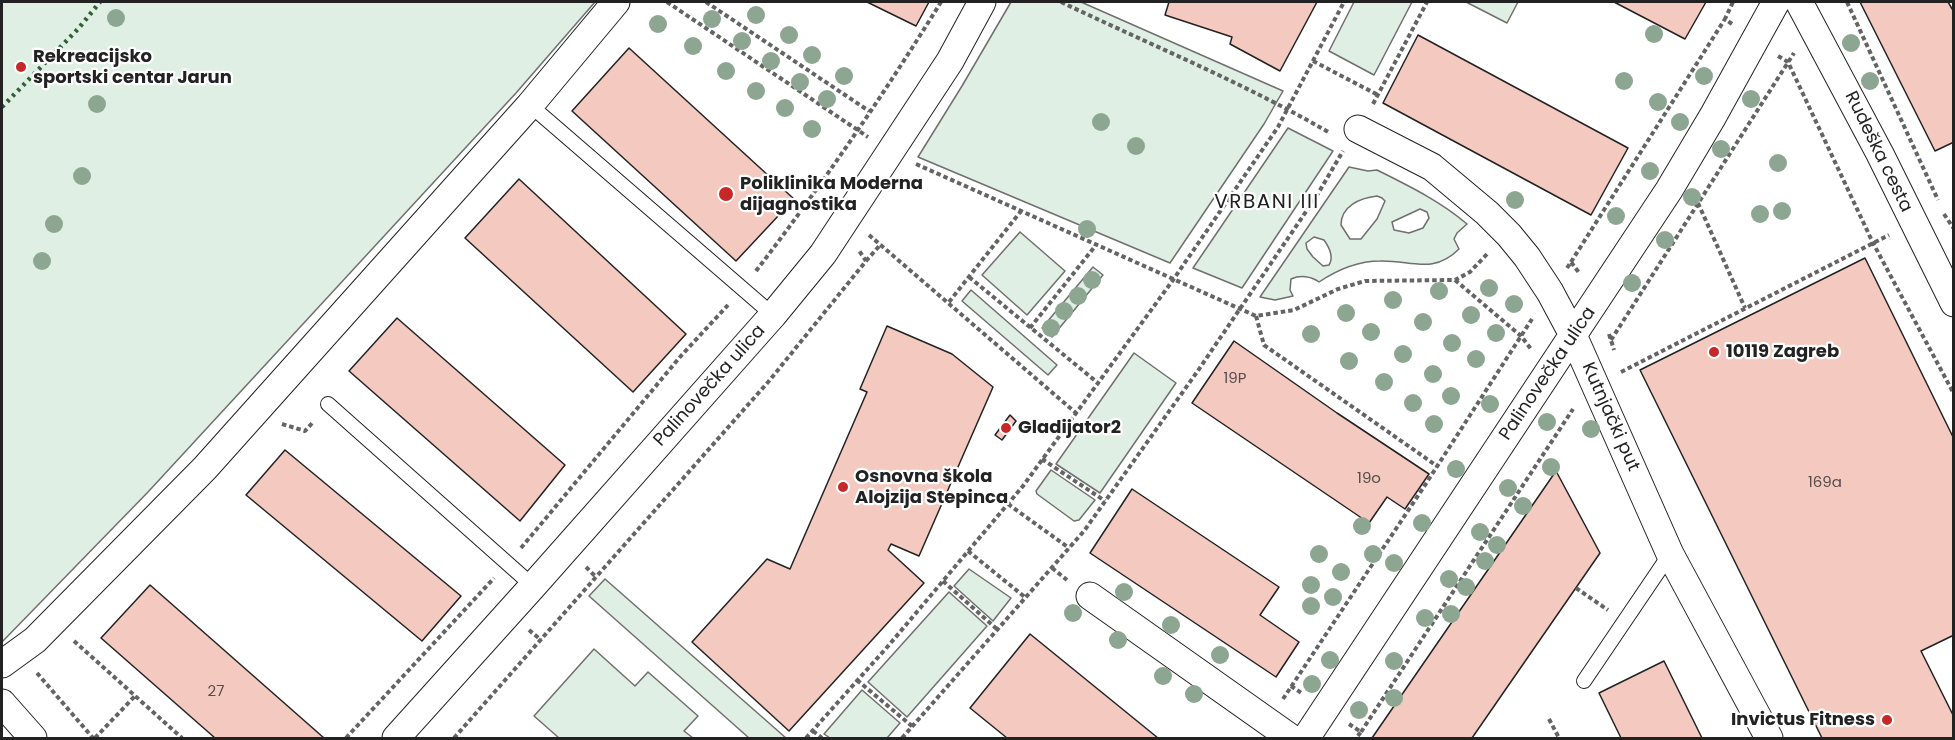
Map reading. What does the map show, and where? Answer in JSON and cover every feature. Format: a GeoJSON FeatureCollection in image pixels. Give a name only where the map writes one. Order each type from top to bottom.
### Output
{"type":"FeatureCollection","features":[{"type":"Feature","properties":{"kind":"street"},"geometry":{"type":"LineString","coordinates":[[2,664],[35,640],[205,468],[530,105],[616,2]]}},
{"type":"Feature","properties":{"kind":"street","name":"Palinovečka ulica"},"geometry":{"type":"LineString","coordinates":[[396,738],[773,315],[824,254],[950,61],[982,2]]}},
{"type":"Feature","properties":{"kind":"street","name":"Palinovečka ulica"},"geometry":{"type":"LineString","coordinates":[[1306,738],[1669,190],[1776,2]]}},
{"type":"Feature","properties":{"kind":"street","name":"Rudeška cesta"},"geometry":{"type":"LineString","coordinates":[[1799,2],[1869,133],[1953,303]]}},
{"type":"Feature","properties":{"kind":"street","name":"Kutnjački put"},"geometry":{"type":"LineString","coordinates":[[1353,136],[1432,167],[1487,213],[1527,257],[1550,292],[1573,335],[1670,554],[1769,738]]}},
{"type":"Feature","properties":{"kind":"street"},"geometry":{"type":"LineString","coordinates":[[1090,596],[1291,738]]}},
{"type":"Feature","properties":{"kind":"street"},"geometry":{"type":"LineString","coordinates":[[2,702],[33,738]]}},
{"type":"Feature","properties":{"kind":"lane"},"geometry":{"type":"LineString","coordinates":[[530,105],[773,315]]}},
{"type":"Feature","properties":{"kind":"lane"},"geometry":{"type":"LineString","coordinates":[[328,404],[533,586]]}},
{"type":"Feature","properties":{"kind":"lane"},"geometry":{"type":"LineString","coordinates":[[1584,681],[1670,554]]}},
{"type":"Feature","properties":{"kind":"path"},"geometry":{"type":"LineString","coordinates":[[667,2],[891,152],[1256,316],[1294,310],[1338,289],[1365,281],[1455,280],[1470,272],[1491,250]]}},
{"type":"Feature","properties":{"kind":"path"},"geometry":{"type":"LineString","coordinates":[[706,2],[869,111]]}},
{"type":"Feature","properties":{"kind":"path"},"geometry":{"type":"LineString","coordinates":[[346,738],[508,563],[680,357],[742,288],[792,224],[941,2]]}},
{"type":"Feature","properties":{"kind":"path"},"geometry":{"type":"LineString","coordinates":[[1061,2],[1353,136]]}},
{"type":"Feature","properties":{"kind":"path"},"geometry":{"type":"LineString","coordinates":[[806,738],[1008,504],[1098,383],[1173,280],[1278,127],[1344,2]]}},
{"type":"Feature","properties":{"kind":"path"},"geometry":{"type":"LineString","coordinates":[[902,738],[1084,531],[1197,372],[1316,196],[1378,95],[1427,2]]}},
{"type":"Feature","properties":{"kind":"path"},"geometry":{"type":"LineString","coordinates":[[1571,262],[1725,18]]}},
{"type":"Feature","properties":{"kind":"path"},"geometry":{"type":"LineString","coordinates":[[1313,61],[1378,95]]}},
{"type":"Feature","properties":{"kind":"path"},"geometry":{"type":"LineString","coordinates":[[1611,341],[1788,62],[1874,243],[1953,394]]}},
{"type":"Feature","properties":{"kind":"path"},"geometry":{"type":"LineString","coordinates":[[1698,203],[1745,308]]}},
{"type":"Feature","properties":{"kind":"path"},"geometry":{"type":"LineString","coordinates":[[1942,210],[1953,229]]}},
{"type":"Feature","properties":{"kind":"path"},"geometry":{"type":"LineString","coordinates":[[949,302],[1021,211]]}},
{"type":"Feature","properties":{"kind":"path"},"geometry":{"type":"LineString","coordinates":[[861,229],[1076,413]]}},
{"type":"Feature","properties":{"kind":"path"},"geometry":{"type":"LineString","coordinates":[[1620,373],[1874,243]]}},
{"type":"Feature","properties":{"kind":"path"},"geometry":{"type":"LineString","coordinates":[[866,261],[881,244]]}},
{"type":"Feature","properties":{"kind":"path"},"geometry":{"type":"LineString","coordinates":[[1030,328],[1096,245]]}},
{"type":"Feature","properties":{"kind":"path"},"geometry":{"type":"LineString","coordinates":[[969,277],[1098,383]]}},
{"type":"Feature","properties":{"kind":"path"},"geometry":{"type":"LineString","coordinates":[[1267,722],[1521,336],[1455,280]]}},
{"type":"Feature","properties":{"kind":"path"},"geometry":{"type":"LineString","coordinates":[[1256,316],[1264,345],[1437,466]]}},
{"type":"Feature","properties":{"kind":"path"},"geometry":{"type":"LineString","coordinates":[[1361,732],[1573,409]]}},
{"type":"Feature","properties":{"kind":"path"},"geometry":{"type":"LineString","coordinates":[[1042,459],[1105,501]]}},
{"type":"Feature","properties":{"kind":"path"},"geometry":{"type":"LineString","coordinates":[[1008,504],[1069,548]]}},
{"type":"Feature","properties":{"kind":"path"},"geometry":{"type":"LineString","coordinates":[[968,551],[1026,597]]}},
{"type":"Feature","properties":{"kind":"path"},"geometry":{"type":"LineString","coordinates":[[943,581],[998,630]]}},
{"type":"Feature","properties":{"kind":"path"},"geometry":{"type":"LineString","coordinates":[[1576,588],[1624,621]]}},
{"type":"Feature","properties":{"kind":"path"},"geometry":{"type":"LineString","coordinates":[[70,638],[182,738]]}},
{"type":"Feature","properties":{"kind":"path"},"geometry":{"type":"LineString","coordinates":[[858,680],[913,727]]}},
{"type":"Feature","properties":{"kind":"path"},"geometry":{"type":"LineString","coordinates":[[95,738],[135,696]]}},
{"type":"Feature","properties":{"kind":"path"},"geometry":{"type":"LineString","coordinates":[[1549,719],[1559,738]]}},
{"type":"Feature","properties":{"kind":"path"},"geometry":{"type":"LineString","coordinates":[[813,731],[822,738]]}},
{"type":"Feature","properties":{"kind":"green space"},"geometry":{"type":"Polygon","coordinates":[[[2,2],[595,2],[516,93],[148,492],[2,642],[2,2]]]}},
{"type":"Feature","properties":{"kind":"green space"},"geometry":{"type":"Polygon","coordinates":[[[1011,2],[1081,2],[1283,91],[1264,124],[1170,263],[918,157],[1011,2]]]}},
{"type":"Feature","properties":{"kind":"green space"},"geometry":{"type":"Polygon","coordinates":[[[1354,2],[1412,2],[1374,75],[1329,51],[1354,2]]]}},
{"type":"Feature","properties":{"kind":"green space"},"geometry":{"type":"Polygon","coordinates":[[[1466,2],[1518,2],[1507,23],[1466,2]]]}},
{"type":"Feature","properties":{"kind":"green space"},"geometry":{"type":"Polygon","coordinates":[[[1288,128],[1333,151],[1242,288],[1193,268],[1288,128]]]}},
{"type":"Feature","properties":{"kind":"green space"},"geometry":{"type":"Polygon","coordinates":[[[1349,167],[1368,171],[1377,170],[1435,201],[1467,224],[1454,239],[1459,249],[1440,262],[1421,264],[1380,261],[1356,264],[1319,282],[1305,277],[1291,279],[1290,290],[1293,296],[1275,300],[1260,297],[1349,167]],[[1377,196],[1358,201],[1344,213],[1341,225],[1350,239],[1361,239],[1377,219],[1385,201],[1377,196]],[[1420,209],[1392,222],[1394,230],[1409,233],[1423,228],[1429,218],[1427,212],[1420,209]],[[1314,237],[1306,243],[1313,257],[1323,266],[1329,265],[1331,255],[1324,240],[1314,237]]]}},
{"type":"Feature","properties":{"kind":"green space"},"geometry":{"type":"Polygon","coordinates":[[[1020,232],[1065,271],[1027,315],[982,275],[1020,232]]]}},
{"type":"Feature","properties":{"kind":"green space"},"geometry":{"type":"Polygon","coordinates":[[[1093,267],[1103,275],[1052,337],[1042,328],[1093,267]]]}},
{"type":"Feature","properties":{"kind":"green space"},"geometry":{"type":"Polygon","coordinates":[[[971,290],[1057,365],[1048,375],[962,301],[971,290]]]}},
{"type":"Feature","properties":{"kind":"green space"},"geometry":{"type":"Polygon","coordinates":[[[1134,353],[1176,383],[1100,493],[1056,464],[1134,353]]]}},
{"type":"Feature","properties":{"kind":"green space"},"geometry":{"type":"Polygon","coordinates":[[[1051,470],[1095,500],[1079,520],[1074,521],[1037,494],[1036,491],[1051,470]]]}},
{"type":"Feature","properties":{"kind":"green space"},"geometry":{"type":"Polygon","coordinates":[[[969,569],[1011,598],[993,621],[954,586],[969,569]]]}},
{"type":"Feature","properties":{"kind":"green space"},"geometry":{"type":"Polygon","coordinates":[[[605,579],[786,738],[749,738],[589,596],[605,579]]]}},
{"type":"Feature","properties":{"kind":"green space"},"geometry":{"type":"Polygon","coordinates":[[[949,592],[987,626],[907,717],[868,682],[949,592]]]}},
{"type":"Feature","properties":{"kind":"green space"},"geometry":{"type":"Polygon","coordinates":[[[594,649],[635,686],[648,672],[698,716],[684,731],[693,738],[559,738],[534,716],[594,649]]]}},
{"type":"Feature","properties":{"kind":"green space"},"geometry":{"type":"Polygon","coordinates":[[[862,690],[900,723],[887,738],[830,738],[824,734],[862,690]]]}},
{"type":"Feature","properties":{"kind":"building"},"geometry":{"type":"Polygon","coordinates":[[[867,2],[929,2],[916,26],[867,2]]]}},
{"type":"Feature","properties":{"kind":"building"},"geometry":{"type":"Polygon","coordinates":[[[1169,2],[1317,2],[1280,71],[1230,44],[1232,37],[1165,15],[1169,2]]]}},
{"type":"Feature","properties":{"kind":"building"},"geometry":{"type":"Polygon","coordinates":[[[1614,2],[1706,2],[1685,39],[1614,2]]]}},
{"type":"Feature","properties":{"kind":"building"},"geometry":{"type":"Polygon","coordinates":[[[1860,2],[1948,2],[1954,12],[1954,142],[1935,151],[1860,2]]]}},
{"type":"Feature","properties":{"kind":"building"},"geometry":{"type":"Polygon","coordinates":[[[1418,35],[1628,148],[1591,215],[1383,103],[1418,35]]]}},
{"type":"Feature","properties":{"kind":"building"},"geometry":{"type":"Polygon","coordinates":[[[629,48],[794,199],[736,261],[572,111],[629,48]]]}},
{"type":"Feature","properties":{"kind":"building"},"geometry":{"type":"Polygon","coordinates":[[[519,179],[686,334],[633,392],[465,238],[519,179]]]}},
{"type":"Feature","properties":{"kind":"building"},"geometry":{"type":"Polygon","coordinates":[[[1865,258],[1954,439],[1954,635],[1921,651],[1954,717],[1954,738],[1822,738],[1640,370],[1865,258]]]}},
{"type":"Feature","properties":{"kind":"building"},"geometry":{"type":"Polygon","coordinates":[[[397,318],[565,465],[520,521],[349,371],[397,318]]]}},
{"type":"Feature","properties":{"kind":"building"},"geometry":{"type":"Polygon","coordinates":[[[887,326],[952,354],[993,387],[919,556],[891,544],[888,550],[924,583],[789,731],[692,642],[767,559],[790,569],[867,392],[860,389],[887,326]]]}},
{"type":"Feature","properties":{"kind":"building"},"geometry":{"type":"Polygon","coordinates":[[[1234,341],[1429,474],[1405,509],[1387,497],[1369,523],[1192,403],[1234,341]]]}},
{"type":"Feature","properties":{"kind":"building","name":"Gladijator2"},"geometry":{"type":"Polygon","coordinates":[[[1010,415],[1016,421],[1002,440],[995,435],[1010,415]]]}},
{"type":"Feature","properties":{"kind":"building"},"geometry":{"type":"Polygon","coordinates":[[[285,450],[461,596],[422,641],[246,495],[285,450]]]}},
{"type":"Feature","properties":{"kind":"building"},"geometry":{"type":"Polygon","coordinates":[[[1556,471],[1600,553],[1472,738],[1372,738],[1556,471]]]}},
{"type":"Feature","properties":{"kind":"building"},"geometry":{"type":"Polygon","coordinates":[[[1132,489],[1279,587],[1260,615],[1299,642],[1276,677],[1090,553],[1132,489]]]}},
{"type":"Feature","properties":{"kind":"building"},"geometry":{"type":"Polygon","coordinates":[[[150,585],[324,738],[215,738],[101,638],[150,585]]]}},
{"type":"Feature","properties":{"kind":"building"},"geometry":{"type":"Polygon","coordinates":[[[1030,634],[1158,738],[1007,738],[970,708],[1030,634]]]}},
{"type":"Feature","properties":{"kind":"building"},"geometry":{"type":"Polygon","coordinates":[[[1664,661],[1702,738],[1621,738],[1599,693],[1664,661]]]}},
{"type":"Feature","properties":{"kind":"hedge"},"geometry":{"type":"LineString","coordinates":[[2,107],[78,29],[100,2]]}},
{"type":"Feature","properties":{"kind":"place","name":"Rekreacijsko sportski centar Jarun"},"geometry":{"type":"Point","coordinates":[21,67]}},
{"type":"Feature","properties":{"kind":"place","name":"Poliklinika Moderna dijagnostika"},"geometry":{"type":"Point","coordinates":[726,194]}},
{"type":"Feature","properties":{"kind":"place","name":"10119 Zagreb"},"geometry":{"type":"Point","coordinates":[1714,352]}},
{"type":"Feature","properties":{"kind":"place","name":"Gladijator2"},"geometry":{"type":"Point","coordinates":[1006,428]}},
{"type":"Feature","properties":{"kind":"place","name":"Osnovna škola Alojzija Stepinca"},"geometry":{"type":"Point","coordinates":[843,487]}},
{"type":"Feature","properties":{"kind":"place","name":"Invictus Fitness"},"geometry":{"type":"Point","coordinates":[1887,720]}},
{"type":"Feature","properties":{"kind":"district","name":"VRBANI III"},"geometry":{"type":"Point","coordinates":[1267,203]}}]}
